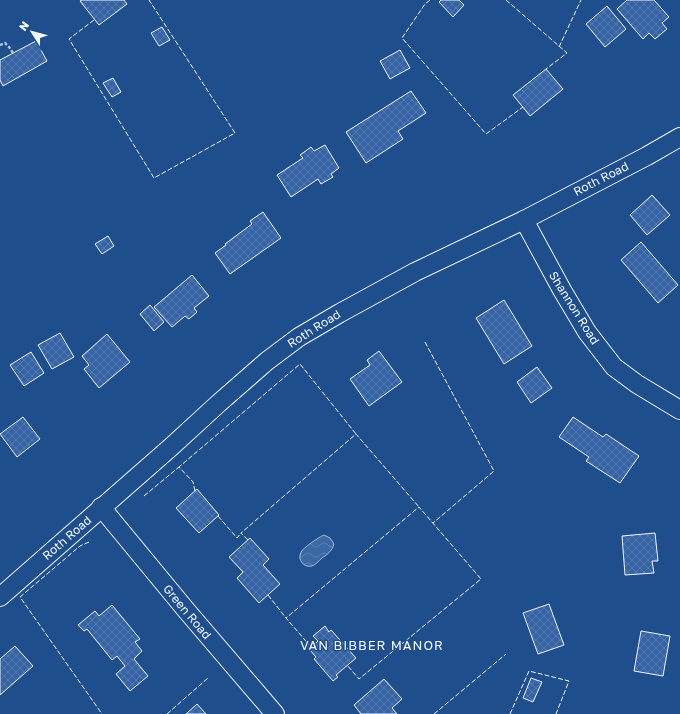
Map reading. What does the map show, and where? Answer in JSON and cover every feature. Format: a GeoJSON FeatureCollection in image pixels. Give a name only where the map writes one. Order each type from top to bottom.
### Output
{"type":"FeatureCollection","features":[{"type":"Feature","properties":{"kind":"street","name":"Roth Road"},"geometry":{"type":"LineString","coordinates":[[0,597],[255,372],[300,337],[340,313],[416,272],[524,220],[647,156],[680,137]]}},
{"type":"Feature","properties":{"kind":"street","name":"Shannon Road"},"geometry":{"type":"LineString","coordinates":[[524,220],[583,326],[614,366],[637,384],[680,410]]}},
{"type":"Feature","properties":{"kind":"street","name":"Green Road"},"geometry":{"type":"LineString","coordinates":[[101,508],[275,714]]}},
{"type":"Feature","properties":{"kind":"path"},"geometry":{"type":"LineString","coordinates":[[0,45],[5,42],[13,53]]}},
{"type":"Feature","properties":{"kind":"water"},"geometry":{"type":"Polygon","coordinates":[[[324,535],[330,538],[334,544],[331,550],[317,563],[309,566],[304,565],[300,558],[301,552],[311,543],[324,535]]]}},
{"type":"Feature","properties":{"kind":"building"},"geometry":{"type":"Polygon","coordinates":[[[124,0],[127,4],[99,25],[80,1],[124,0]]]}},
{"type":"Feature","properties":{"kind":"building"},"geometry":{"type":"Polygon","coordinates":[[[441,0],[459,0],[464,5],[453,17],[439,2],[441,0]]]}},
{"type":"Feature","properties":{"kind":"building"},"geometry":{"type":"Polygon","coordinates":[[[627,0],[654,0],[669,17],[662,23],[667,29],[655,39],[649,33],[643,39],[617,9],[627,0]]]}},
{"type":"Feature","properties":{"kind":"building"},"geometry":{"type":"Polygon","coordinates":[[[607,6],[626,29],[605,47],[586,24],[607,6]]]}},
{"type":"Feature","properties":{"kind":"building"},"geometry":{"type":"Polygon","coordinates":[[[162,27],[170,40],[159,46],[151,33],[162,27]]]}},
{"type":"Feature","properties":{"kind":"building"},"geometry":{"type":"Polygon","coordinates":[[[36,41],[47,61],[3,86],[0,80],[0,60],[36,41]]]}},
{"type":"Feature","properties":{"kind":"building"},"geometry":{"type":"Polygon","coordinates":[[[400,50],[410,68],[390,79],[380,61],[400,50]]]}},
{"type":"Feature","properties":{"kind":"building"},"geometry":{"type":"Polygon","coordinates":[[[546,69],[563,89],[530,116],[513,95],[546,69]]]}},
{"type":"Feature","properties":{"kind":"building"},"geometry":{"type":"Polygon","coordinates":[[[113,78],[121,92],[112,97],[103,83],[113,78]]]}},
{"type":"Feature","properties":{"kind":"building"},"geometry":{"type":"Polygon","coordinates":[[[411,91],[426,113],[398,131],[403,139],[366,163],[346,132],[411,91]]]}},
{"type":"Feature","properties":{"kind":"building"},"geometry":{"type":"Polygon","coordinates":[[[325,145],[339,168],[331,174],[333,177],[321,184],[318,179],[291,197],[277,175],[303,158],[300,155],[311,147],[314,151],[325,145]]]}},
{"type":"Feature","properties":{"kind":"building"},"geometry":{"type":"Polygon","coordinates":[[[652,195],[670,215],[647,235],[630,215],[652,195]]]}},
{"type":"Feature","properties":{"kind":"building"},"geometry":{"type":"Polygon","coordinates":[[[263,212],[281,238],[230,274],[215,253],[252,224],[250,221],[263,212]]]}},
{"type":"Feature","properties":{"kind":"building"},"geometry":{"type":"Polygon","coordinates":[[[108,236],[114,246],[102,254],[95,244],[108,236]]]}},
{"type":"Feature","properties":{"kind":"building"},"geometry":{"type":"Polygon","coordinates":[[[641,242],[678,285],[658,303],[621,260],[641,242]]]}},
{"type":"Feature","properties":{"kind":"building"},"geometry":{"type":"Polygon","coordinates":[[[192,275],[209,296],[194,308],[197,312],[189,319],[185,316],[172,327],[154,307],[192,275]]]}},
{"type":"Feature","properties":{"kind":"building"},"geometry":{"type":"Polygon","coordinates":[[[504,300],[532,346],[504,364],[476,318],[504,300]]]}},
{"type":"Feature","properties":{"kind":"building"},"geometry":{"type":"Polygon","coordinates":[[[150,305],[164,322],[154,331],[140,314],[150,305]]]}},
{"type":"Feature","properties":{"kind":"building"},"geometry":{"type":"Polygon","coordinates":[[[60,333],[74,357],[52,369],[38,345],[60,333]]]}},
{"type":"Feature","properties":{"kind":"building"},"geometry":{"type":"Polygon","coordinates":[[[107,334],[130,362],[99,388],[84,369],[89,365],[82,356],[107,334]]]}},
{"type":"Feature","properties":{"kind":"building"},"geometry":{"type":"Polygon","coordinates":[[[379,351],[402,382],[369,406],[350,379],[370,365],[367,360],[379,351]]]}},
{"type":"Feature","properties":{"kind":"building"},"geometry":{"type":"Polygon","coordinates":[[[31,352],[44,373],[24,386],[10,365],[31,352]]]}},
{"type":"Feature","properties":{"kind":"building"},"geometry":{"type":"Polygon","coordinates":[[[537,367],[552,388],[531,403],[517,382],[537,367]]]}},
{"type":"Feature","properties":{"kind":"building"},"geometry":{"type":"Polygon","coordinates":[[[23,417],[40,439],[17,457],[0,434],[23,417]]]}},
{"type":"Feature","properties":{"kind":"building"},"geometry":{"type":"Polygon","coordinates":[[[573,417],[603,437],[606,434],[639,456],[620,483],[586,461],[589,457],[559,437],[573,417]]]}},
{"type":"Feature","properties":{"kind":"building"},"geometry":{"type":"Polygon","coordinates":[[[197,489],[219,515],[199,533],[176,508],[197,489]]]}},
{"type":"Feature","properties":{"kind":"building"},"geometry":{"type":"Polygon","coordinates":[[[655,533],[658,561],[652,561],[654,573],[625,575],[622,536],[655,533]]]}},
{"type":"Feature","properties":{"kind":"building"},"geometry":{"type":"Polygon","coordinates":[[[250,538],[269,559],[263,565],[280,584],[259,603],[237,578],[243,572],[229,557],[250,538]]]}},
{"type":"Feature","properties":{"kind":"building"},"geometry":{"type":"Polygon","coordinates":[[[549,604],[564,645],[538,654],[523,613],[549,604]]]}},
{"type":"Feature","properties":{"kind":"building"},"geometry":{"type":"Polygon","coordinates":[[[112,605],[140,639],[135,642],[142,651],[134,659],[148,676],[130,691],[116,674],[125,666],[117,656],[112,660],[87,629],[84,631],[78,625],[95,611],[99,616],[112,605]]]}},
{"type":"Feature","properties":{"kind":"building"},"geometry":{"type":"Polygon","coordinates":[[[325,626],[329,632],[331,630],[356,658],[336,675],[338,677],[333,681],[314,659],[316,657],[309,649],[318,641],[313,636],[325,626]]]}},
{"type":"Feature","properties":{"kind":"building"},"geometry":{"type":"Polygon","coordinates":[[[641,631],[670,636],[663,676],[634,671],[641,631]]]}},
{"type":"Feature","properties":{"kind":"building"},"geometry":{"type":"Polygon","coordinates":[[[15,646],[33,666],[0,695],[0,659],[15,646]]]}},
{"type":"Feature","properties":{"kind":"building"},"geometry":{"type":"Polygon","coordinates":[[[531,678],[542,682],[533,702],[523,698],[531,678]]]}},
{"type":"Feature","properties":{"kind":"building"},"geometry":{"type":"Polygon","coordinates":[[[384,679],[402,699],[392,708],[397,714],[361,714],[354,705],[384,679]]]}},
{"type":"Feature","properties":{"kind":"building"},"geometry":{"type":"Polygon","coordinates":[[[197,704],[206,714],[186,714],[197,704]]]}},
{"type":"Feature","properties":{"kind":"fence"},"geometry":{"type":"LineString","coordinates":[[94,20],[69,39],[154,178],[235,133],[149,0]]}},
{"type":"Feature","properties":{"kind":"fence"},"geometry":{"type":"LineString","coordinates":[[430,0],[425,4],[402,38],[486,134],[523,107]]}},
{"type":"Feature","properties":{"kind":"fence"},"geometry":{"type":"LineString","coordinates":[[506,0],[567,53],[546,69]]}},
{"type":"Feature","properties":{"kind":"fence"},"geometry":{"type":"LineString","coordinates":[[559,47],[581,0]]}},
{"type":"Feature","properties":{"kind":"fence"},"geometry":{"type":"LineString","coordinates":[[425,342],[494,471],[433,523]]}},
{"type":"Feature","properties":{"kind":"fence"},"geometry":{"type":"LineString","coordinates":[[195,491],[193,482],[179,467],[300,364],[356,434]]}},
{"type":"Feature","properties":{"kind":"fence"},"geometry":{"type":"LineString","coordinates":[[248,540],[241,533],[356,434],[419,507]]}},
{"type":"Feature","properties":{"kind":"fence"},"geometry":{"type":"LineString","coordinates":[[144,496],[179,467]]}},
{"type":"Feature","properties":{"kind":"fence"},"geometry":{"type":"LineString","coordinates":[[311,647],[286,618],[419,507],[481,579],[359,679],[347,665]]}},
{"type":"Feature","properties":{"kind":"fence"},"geometry":{"type":"LineString","coordinates":[[218,516],[237,538],[241,533]]}},
{"type":"Feature","properties":{"kind":"fence"},"geometry":{"type":"LineString","coordinates":[[89,542],[80,546],[20,597],[102,714]]}},
{"type":"Feature","properties":{"kind":"fence"},"geometry":{"type":"LineString","coordinates":[[268,595],[286,618]]}},
{"type":"Feature","properties":{"kind":"fence"},"geometry":{"type":"LineString","coordinates":[[434,714],[506,654]]}},
{"type":"Feature","properties":{"kind":"fence"},"geometry":{"type":"LineString","coordinates":[[510,714],[529,671],[569,681],[556,714]]}},
{"type":"Feature","properties":{"kind":"fence"},"geometry":{"type":"LineString","coordinates":[[167,714],[208,678]]}},
{"type":"Feature","properties":{"kind":"district","name":"VAN BIBBER MANOR"},"geometry":{"type":"Point","coordinates":[372,645]}}]}
